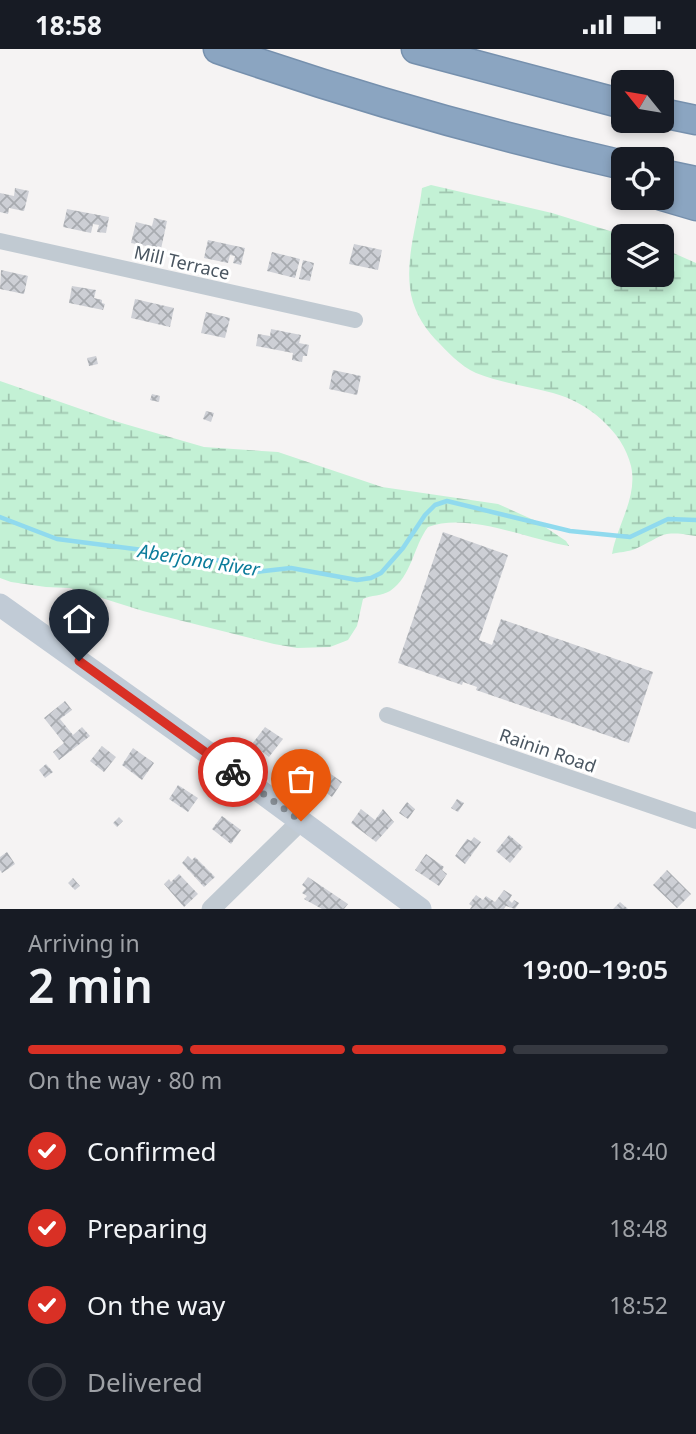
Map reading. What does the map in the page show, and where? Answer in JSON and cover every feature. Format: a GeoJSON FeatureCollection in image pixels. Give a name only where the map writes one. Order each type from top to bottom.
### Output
{"type":"FeatureCollection","features":[{"type":"Feature","properties":{"kind":"highway"},"geometry":{"type":"LineString","coordinates":[[218,49],[383,102],[611,162]]}},
{"type":"Feature","properties":{"kind":"highway"},"geometry":{"type":"LineString","coordinates":[[416,49],[611,101]]}},
{"type":"Feature","properties":{"kind":"highway"},"geometry":{"type":"LineString","coordinates":[[572,92],[611,94]]}},
{"type":"Feature","properties":{"kind":"highway"},"geometry":{"type":"LineString","coordinates":[[674,99],[696,101]]}},
{"type":"Feature","properties":{"kind":"highway"},"geometry":{"type":"LineString","coordinates":[[674,115],[696,120]]}},
{"type":"Feature","properties":{"kind":"highway"},"geometry":{"type":"LineString","coordinates":[[529,142],[611,178]]}},
{"type":"Feature","properties":{"kind":"highway"},"geometry":{"type":"LineString","coordinates":[[674,176],[696,181]]}},
{"type":"Feature","properties":{"kind":"highway"},"geometry":{"type":"LineString","coordinates":[[674,200],[696,206]]}},
{"type":"Feature","properties":{"kind":"main road"},"geometry":{"type":"LineString","coordinates":[[0,605],[420,909]]}},
{"type":"Feature","properties":{"kind":"street","name":"Mill Terrace"},"geometry":{"type":"LineString","coordinates":[[0,241],[355,320]]}},
{"type":"Feature","properties":{"kind":"street","name":"Rainin Road"},"geometry":{"type":"LineString","coordinates":[[387,715],[696,821]]}},
{"type":"Feature","properties":{"kind":"street"},"geometry":{"type":"LineString","coordinates":[[211,909],[301,821]]}},
{"type":"Feature","properties":{"kind":"green space"},"geometry":{"type":"Polygon","coordinates":[[[431,185],[552,213],[611,231],[611,287],[674,287],[674,253],[696,263],[696,536],[669,534],[632,550],[612,554],[632,489],[632,477],[627,453],[612,430],[591,411],[566,397],[470,370],[449,353],[426,328],[415,309],[409,275],[422,188],[431,185]]]}},
{"type":"Feature","properties":{"kind":"green space"},"geometry":{"type":"Polygon","coordinates":[[[0,381],[118,422],[204,447],[278,452],[382,487],[498,504],[536,521],[566,541],[569,546],[479,525],[444,523],[428,527],[408,569],[397,585],[387,593],[363,599],[357,626],[348,640],[330,647],[297,648],[274,644],[143,611],[70,588],[11,582],[0,578],[0,381]]]}},
{"type":"Feature","properties":{"kind":"building"},"geometry":{"type":"Polygon","coordinates":[[[15,188],[29,191],[24,211],[9,208],[8,214],[0,212],[0,193],[14,196],[15,188]]]}},
{"type":"Feature","properties":{"kind":"building"},"geometry":{"type":"Polygon","coordinates":[[[67,209],[109,217],[106,233],[97,232],[99,225],[93,224],[91,233],[63,227],[67,209]]]}},
{"type":"Feature","properties":{"kind":"building"},"geometry":{"type":"Polygon","coordinates":[[[154,218],[167,221],[161,249],[131,243],[136,222],[152,226],[154,218]]]}},
{"type":"Feature","properties":{"kind":"building"},"geometry":{"type":"Polygon","coordinates":[[[208,240],[245,248],[241,265],[233,263],[235,256],[230,255],[228,263],[204,258],[208,240]]]}},
{"type":"Feature","properties":{"kind":"building"},"geometry":{"type":"Polygon","coordinates":[[[354,244],[382,250],[378,270],[349,264],[354,244]]]}},
{"type":"Feature","properties":{"kind":"building"},"geometry":{"type":"Polygon","coordinates":[[[272,252],[300,259],[295,278],[267,271],[272,252]]]}},
{"type":"Feature","properties":{"kind":"building"},"geometry":{"type":"Polygon","coordinates":[[[303,260],[314,263],[310,281],[299,279],[303,260]]]}},
{"type":"Feature","properties":{"kind":"building"},"geometry":{"type":"Polygon","coordinates":[[[1,270],[28,276],[24,294],[0,289],[1,270]]]}},
{"type":"Feature","properties":{"kind":"building"},"geometry":{"type":"Polygon","coordinates":[[[72,286],[96,290],[94,298],[105,304],[103,310],[69,303],[72,286]]]}},
{"type":"Feature","properties":{"kind":"building"},"geometry":{"type":"Polygon","coordinates":[[[135,299],[174,308],[170,327],[131,318],[135,299]]]}},
{"type":"Feature","properties":{"kind":"building"},"geometry":{"type":"Polygon","coordinates":[[[206,312],[230,318],[225,338],[201,333],[206,312]]]}},
{"type":"Feature","properties":{"kind":"building"},"geometry":{"type":"Polygon","coordinates":[[[271,329],[301,335],[299,343],[309,345],[307,356],[303,356],[302,362],[292,360],[293,353],[256,346],[258,334],[270,336],[271,329]]]}},
{"type":"Feature","properties":{"kind":"building"},"geometry":{"type":"Polygon","coordinates":[[[96,356],[98,364],[89,366],[87,358],[96,356]]]}},
{"type":"Feature","properties":{"kind":"building"},"geometry":{"type":"Polygon","coordinates":[[[333,370],[361,376],[357,395],[329,389],[333,370]]]}},
{"type":"Feature","properties":{"kind":"building"},"geometry":{"type":"Polygon","coordinates":[[[152,394],[160,396],[159,402],[150,400],[152,394]]]}},
{"type":"Feature","properties":{"kind":"building"},"geometry":{"type":"Polygon","coordinates":[[[206,411],[214,413],[211,422],[203,419],[206,411]]]}},
{"type":"Feature","properties":{"kind":"building"},"geometry":{"type":"Polygon","coordinates":[[[443,532],[508,555],[479,640],[492,645],[501,619],[653,672],[629,743],[476,690],[477,687],[463,682],[462,685],[398,663],[443,532]]]}},
{"type":"Feature","properties":{"kind":"building"},"geometry":{"type":"Polygon","coordinates":[[[65,701],[72,710],[60,719],[73,735],[82,727],[90,736],[59,760],[53,752],[64,743],[44,718],[65,701]]]}},
{"type":"Feature","properties":{"kind":"building"},"geometry":{"type":"Polygon","coordinates":[[[265,727],[283,739],[269,757],[252,744],[265,727]]]}},
{"type":"Feature","properties":{"kind":"building"},"geometry":{"type":"Polygon","coordinates":[[[102,746],[116,757],[104,772],[90,761],[102,746]]]}},
{"type":"Feature","properties":{"kind":"building"},"geometry":{"type":"Polygon","coordinates":[[[133,748],[154,763],[142,780],[122,765],[133,748]]]}},
{"type":"Feature","properties":{"kind":"building"},"geometry":{"type":"Polygon","coordinates":[[[46,764],[53,772],[45,778],[39,770],[46,764]]]}},
{"type":"Feature","properties":{"kind":"building"},"geometry":{"type":"Polygon","coordinates":[[[321,767],[342,782],[332,797],[311,782],[321,767]]]}},
{"type":"Feature","properties":{"kind":"building"},"geometry":{"type":"Polygon","coordinates":[[[178,785],[198,798],[188,812],[169,799],[178,785]]]}},
{"type":"Feature","properties":{"kind":"building"},"geometry":{"type":"Polygon","coordinates":[[[457,799],[464,803],[458,812],[451,808],[457,799]]]}},
{"type":"Feature","properties":{"kind":"building"},"geometry":{"type":"Polygon","coordinates":[[[407,802],[415,809],[408,819],[399,813],[407,802]]]}},
{"type":"Feature","properties":{"kind":"building"},"geometry":{"type":"Polygon","coordinates":[[[361,809],[375,820],[383,809],[394,822],[376,842],[351,823],[361,809]]]}},
{"type":"Feature","properties":{"kind":"building"},"geometry":{"type":"Polygon","coordinates":[[[222,816],[241,830],[231,844],[212,829],[222,816]]]}},
{"type":"Feature","properties":{"kind":"building"},"geometry":{"type":"Polygon","coordinates":[[[119,817],[123,821],[117,827],[113,823],[119,817]]]}},
{"type":"Feature","properties":{"kind":"building"},"geometry":{"type":"Polygon","coordinates":[[[509,835],[523,847],[510,863],[496,851],[509,835]]]}},
{"type":"Feature","properties":{"kind":"building"},"geometry":{"type":"Polygon","coordinates":[[[474,837],[481,842],[465,864],[455,856],[467,839],[471,841],[474,837]]]}},
{"type":"Feature","properties":{"kind":"building"},"geometry":{"type":"Polygon","coordinates":[[[7,852],[15,864],[2,873],[0,857],[7,852]]]}},
{"type":"Feature","properties":{"kind":"building"},"geometry":{"type":"Polygon","coordinates":[[[426,854],[444,867],[442,870],[447,874],[439,886],[415,870],[426,854]]]}},
{"type":"Feature","properties":{"kind":"building"},"geometry":{"type":"Polygon","coordinates":[[[188,856],[192,860],[195,857],[215,877],[204,887],[182,863],[188,856]]]}},
{"type":"Feature","properties":{"kind":"building"},"geometry":{"type":"Polygon","coordinates":[[[667,870],[691,894],[677,908],[653,885],[667,870]]]}},
{"type":"Feature","properties":{"kind":"building"},"geometry":{"type":"Polygon","coordinates":[[[179,874],[198,894],[184,907],[164,884],[169,879],[171,882],[179,874]]]}},
{"type":"Feature","properties":{"kind":"building"},"geometry":{"type":"Polygon","coordinates":[[[308,877],[348,904],[344,909],[322,909],[304,899],[307,896],[302,893],[306,888],[302,885],[308,877]]]}},
{"type":"Feature","properties":{"kind":"building"},"geometry":{"type":"Polygon","coordinates":[[[73,878],[80,886],[75,890],[68,883],[73,878]]]}},
{"type":"Feature","properties":{"kind":"building"},"geometry":{"type":"Polygon","coordinates":[[[504,890],[512,895],[509,900],[512,903],[514,900],[519,903],[515,909],[506,906],[504,909],[470,909],[472,906],[469,904],[476,895],[483,900],[486,896],[495,902],[504,890]]]}},
{"type":"Feature","properties":{"kind":"building"},"geometry":{"type":"Polygon","coordinates":[[[620,902],[628,909],[613,909],[620,902]]]}},
{"type":"Feature","properties":{"kind":"waterway","name":"Aberjona River"},"geometry":{"type":"LineString","coordinates":[[0,517],[57,539],[213,559],[255,572],[291,568],[357,580],[381,573],[403,548],[425,515],[435,505],[447,501],[570,531],[630,537],[668,519],[696,520]]}},
{"type":"Feature","properties":{"kind":"way so far"},"geometry":{"type":"LineString","coordinates":[[233,772],[301,821]]}},
{"type":"Feature","properties":{"kind":"route"},"geometry":{"type":"LineString","coordinates":[[79,661],[233,772]]}}]}
